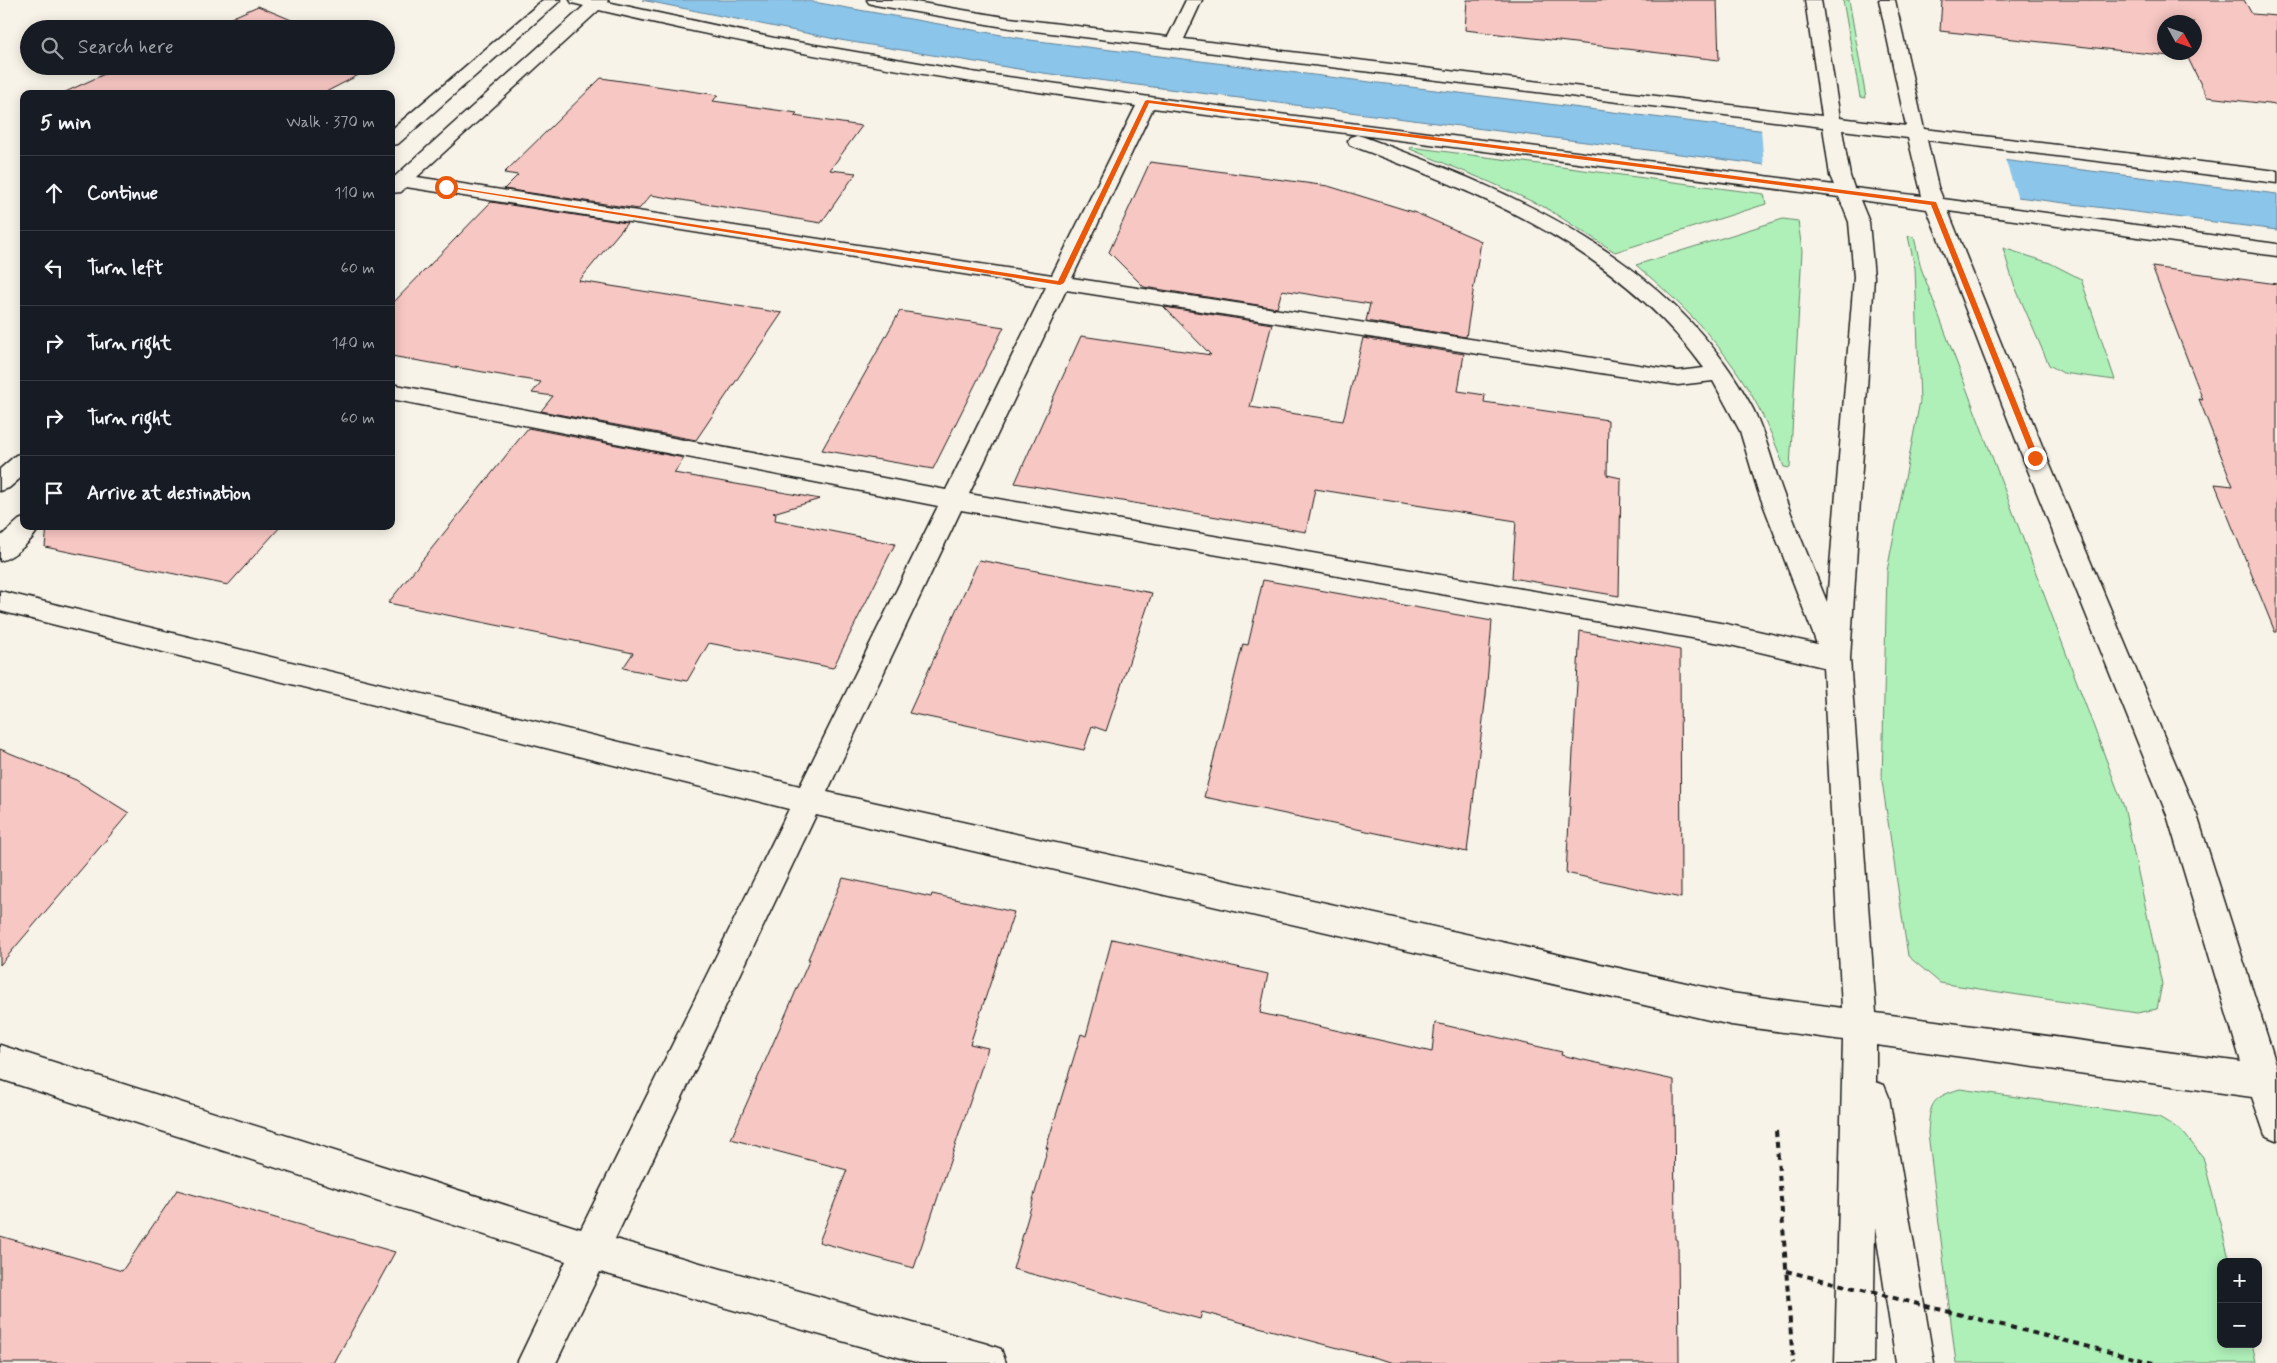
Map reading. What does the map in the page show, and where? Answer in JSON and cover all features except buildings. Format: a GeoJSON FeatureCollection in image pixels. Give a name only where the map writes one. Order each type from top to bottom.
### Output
{"type":"FeatureCollection","features":[{"type":"Feature","properties":{"kind":"street"},"geometry":{"type":"LineString","coordinates":[[395,137],[553,0]]}},
{"type":"Feature","properties":{"kind":"street"},"geometry":{"type":"LineString","coordinates":[[876,0],[1010,23],[1174,43],[1833,131],[2277,177]]}},
{"type":"Feature","properties":{"kind":"street"},"geometry":{"type":"LineString","coordinates":[[1174,43],[1194,0]]}},
{"type":"Feature","properties":{"kind":"street"},"geometry":{"type":"LineString","coordinates":[[1813,0],[1843,184],[1859,222],[1864,277],[1836,660],[1860,1026],[1854,1363]]}},
{"type":"Feature","properties":{"kind":"street"},"geometry":{"type":"LineString","coordinates":[[1887,0],[1931,195],[2035,458],[2182,815],[2270,1083],[2277,1123]]}},
{"type":"Feature","properties":{"kind":"street"},"geometry":{"type":"LineString","coordinates":[[397,186],[591,1],[693,27],[872,62],[1310,123],[1931,195],[2277,250]]}},
{"type":"Feature","properties":{"kind":"street"},"geometry":{"type":"LineString","coordinates":[[536,1363],[1147,101]]}},
{"type":"Feature","properties":{"kind":"street"},"geometry":{"type":"LineString","coordinates":[[1310,123],[1450,175],[1522,207],[1570,233],[1613,262],[1654,297],[1700,344],[1748,423],[1770,489],[1836,660]]}},
{"type":"Feature","properties":{"kind":"street"},"geometry":{"type":"LineString","coordinates":[[397,186],[1060,283],[1678,378],[1719,373]]}},
{"type":"Feature","properties":{"kind":"street"},"geometry":{"type":"LineString","coordinates":[[395,392],[953,500],[1726,634],[1836,660]]}},
{"type":"Feature","properties":{"kind":"street"},"geometry":{"type":"LineString","coordinates":[[0,482],[20,464]]}},
{"type":"Feature","properties":{"kind":"street"},"geometry":{"type":"LineString","coordinates":[[0,552],[24,530]]}},
{"type":"Feature","properties":{"kind":"street"},"geometry":{"type":"LineString","coordinates":[[0,601],[809,801],[1731,1009],[2270,1083]]}},
{"type":"Feature","properties":{"kind":"street"},"geometry":{"type":"LineString","coordinates":[[1860,1026],[1914,1363]]}},
{"type":"Feature","properties":{"kind":"street"},"geometry":{"type":"LineString","coordinates":[[0,1062],[591,1251],[987,1363]]}},
{"type":"Feature","properties":{"kind":"street"},"geometry":{"type":"LineString","coordinates":[[2270,1083],[2277,1135]]}},
{"type":"Feature","properties":{"kind":"path"},"geometry":{"type":"LineString","coordinates":[[1776,1131],[1793,1363]]}},
{"type":"Feature","properties":{"kind":"path"},"geometry":{"type":"LineString","coordinates":[[1786,1271],[2154,1363]]}},
{"type":"Feature","properties":{"kind":"green space"},"geometry":{"type":"Polygon","coordinates":[[[1843,0],[1849,0],[1866,98],[1860,97],[1843,0]]]}},
{"type":"Feature","properties":{"kind":"green space"},"geometry":{"type":"Polygon","coordinates":[[[1411,147],[1764,194],[1766,204],[1615,252],[1546,208],[1410,149],[1411,147]]]}},
{"type":"Feature","properties":{"kind":"green space"},"geometry":{"type":"Polygon","coordinates":[[[1783,219],[1798,221],[1802,251],[1790,468],[1784,467],[1772,435],[1758,407],[1725,355],[1684,309],[1636,265],[1783,219]]]}},
{"type":"Feature","properties":{"kind":"green space"},"geometry":{"type":"Polygon","coordinates":[[[1908,236],[1914,237],[1921,268],[2124,807],[2162,984],[2157,1009],[2137,1013],[1940,983],[1908,956],[1882,781],[1887,571],[1920,401],[1915,268],[1908,236]]]}},
{"type":"Feature","properties":{"kind":"green space"},"geometry":{"type":"Polygon","coordinates":[[[2003,248],[2050,263],[2081,279],[2115,380],[2063,373],[2049,365],[2013,282],[2003,248]]]}},
{"type":"Feature","properties":{"kind":"green space"},"geometry":{"type":"Polygon","coordinates":[[[1960,1089],[2159,1117],[2182,1131],[2203,1157],[2229,1258],[2217,1258],[2217,1348],[2253,1348],[2256,1363],[1956,1363],[1928,1133],[1931,1109],[1937,1099],[1960,1089]]]}},
{"type":"Feature","properties":{"kind":"water"},"geometry":{"type":"Polygon","coordinates":[[[642,0],[802,0],[1030,40],[2277,194],[2277,230],[1043,73],[840,40],[642,0]]]}},
{"type":"Feature","properties":{"kind":"pier"},"geometry":{"type":"Polygon","coordinates":[[[1761,129],[2005,159],[2018,199],[1764,167],[1761,129]]]}},
{"type":"Feature","properties":{"kind":"route"},"geometry":{"type":"LineString","coordinates":[[446,187],[1060,283],[1147,101],[1934,203],[2035,458]]}}]}
